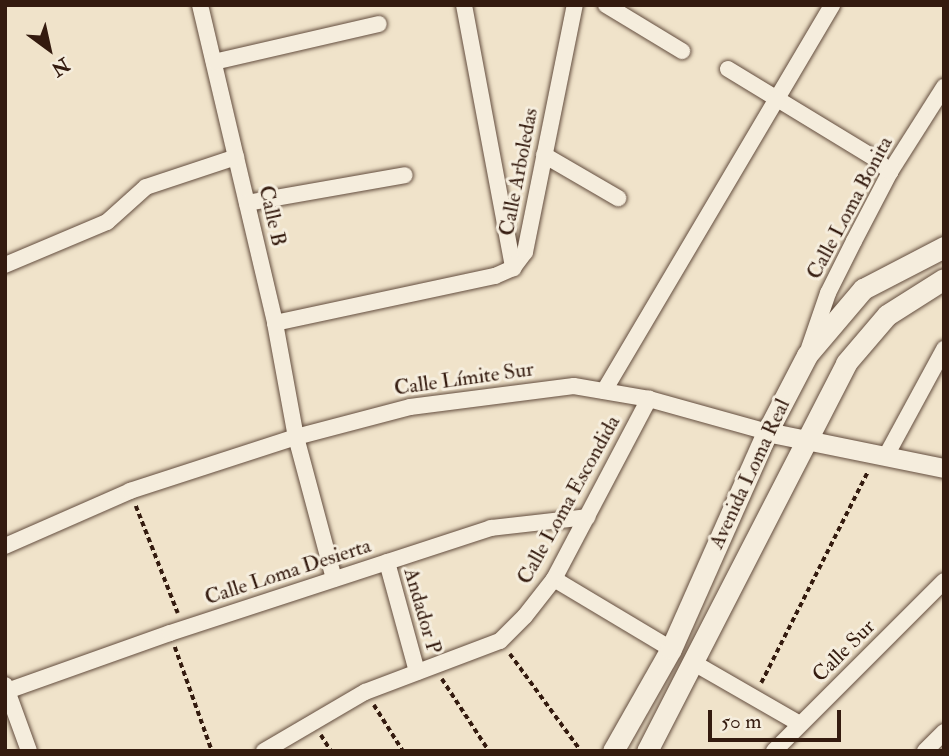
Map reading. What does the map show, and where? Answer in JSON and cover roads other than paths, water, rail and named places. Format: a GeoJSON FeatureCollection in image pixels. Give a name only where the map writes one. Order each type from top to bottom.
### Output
{"type":"FeatureCollection","features":[{"type":"Feature","properties":{"kind":"main road","name":"Avenida Loma Real"},"geometry":{"type":"LineString","coordinates":[[613,751],[671,649],[767,432],[807,355],[863,289],[944,247]]}},
{"type":"Feature","properties":{"kind":"main road","name":"Avenida Loma Real"},"geometry":{"type":"LineString","coordinates":[[647,751],[694,663],[804,440],[846,363],[887,316],[944,279]]}},
{"type":"Feature","properties":{"kind":"street","name":"Calle B"},"geometry":{"type":"LineString","coordinates":[[201,5],[275,323],[296,437],[334,579]]}},
{"type":"Feature","properties":{"kind":"street"},"geometry":{"type":"LineString","coordinates":[[464,5],[513,268]]}},
{"type":"Feature","properties":{"kind":"street","name":"Calle Arboledas"},"geometry":{"type":"LineString","coordinates":[[275,323],[495,276],[513,268],[525,252],[575,5]]}},
{"type":"Feature","properties":{"kind":"street"},"geometry":{"type":"LineString","coordinates":[[606,5],[682,51]]}},
{"type":"Feature","properties":{"kind":"street","name":"Calle Loma Escondida"},"geometry":{"type":"LineString","coordinates":[[604,391],[832,5]]}},
{"type":"Feature","properties":{"kind":"street"},"geometry":{"type":"LineString","coordinates":[[214,62],[379,24]]}},
{"type":"Feature","properties":{"kind":"street"},"geometry":{"type":"LineString","coordinates":[[728,69],[873,157],[890,172]]}},
{"type":"Feature","properties":{"kind":"street","name":"Calle Loma Bonita"},"geometry":{"type":"LineString","coordinates":[[807,355],[828,293],[890,172],[944,87]]}},
{"type":"Feature","properties":{"kind":"street"},"geometry":{"type":"LineString","coordinates":[[544,155],[618,198]]}},
{"type":"Feature","properties":{"kind":"street"},"geometry":{"type":"LineString","coordinates":[[5,265],[107,222],[146,187],[236,157]]}},
{"type":"Feature","properties":{"kind":"street"},"geometry":{"type":"LineString","coordinates":[[247,203],[405,175]]}},
{"type":"Feature","properties":{"kind":"street"},"geometry":{"type":"LineString","coordinates":[[881,455],[944,349]]}},
{"type":"Feature","properties":{"kind":"street","name":"Calle Límite Sur"},"geometry":{"type":"LineString","coordinates":[[5,546],[130,491],[296,437],[410,407],[574,386],[649,399],[767,432],[944,468]]}},
{"type":"Feature","properties":{"kind":"street","name":"Calle Loma Escondida"},"geometry":{"type":"LineString","coordinates":[[264,751],[365,691],[500,640],[525,616],[554,579],[649,399]]}},
{"type":"Feature","properties":{"kind":"street","name":"Calle Loma Desierta"},"geometry":{"type":"LineString","coordinates":[[6,688],[491,528],[587,517]]}},
{"type":"Feature","properties":{"kind":"street","name":"Andador P"},"geometry":{"type":"LineString","coordinates":[[387,562],[417,672]]}},
{"type":"Feature","properties":{"kind":"street"},"geometry":{"type":"LineString","coordinates":[[554,579],[671,649]]}},
{"type":"Feature","properties":{"kind":"street","name":"Calle Sur"},"geometry":{"type":"LineString","coordinates":[[774,751],[944,581]]}},
{"type":"Feature","properties":{"kind":"street"},"geometry":{"type":"LineString","coordinates":[[694,663],[800,724]]}},
{"type":"Feature","properties":{"kind":"street"},"geometry":{"type":"LineString","coordinates":[[6,688],[29,751]]}},
{"type":"Feature","properties":{"kind":"street"},"geometry":{"type":"LineString","coordinates":[[925,751],[944,732]]}}]}
